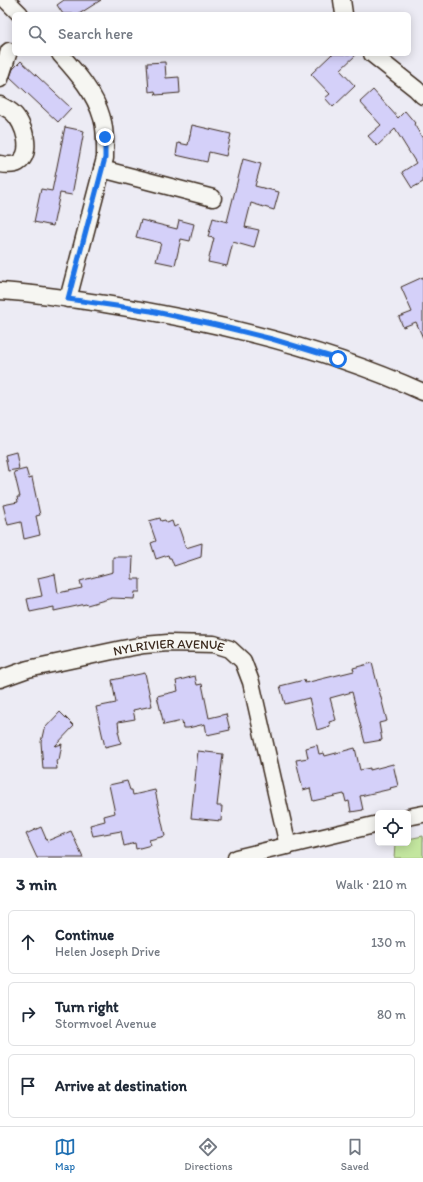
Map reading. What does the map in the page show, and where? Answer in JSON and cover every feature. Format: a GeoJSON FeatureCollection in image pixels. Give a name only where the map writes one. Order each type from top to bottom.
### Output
{"type":"FeatureCollection","features":[{"type":"Feature","properties":{"kind":"street"},"geometry":{"type":"LineString","coordinates":[[6,0],[18,12]]}},
{"type":"Feature","properties":{"kind":"street"},"geometry":{"type":"LineString","coordinates":[[342,0],[344,12]]}},
{"type":"Feature","properties":{"kind":"street"},"geometry":{"type":"LineString","coordinates":[[0,79],[9,51]]}},
{"type":"Feature","properties":{"kind":"street"},"geometry":{"type":"LineString","coordinates":[[62,56],[79,75],[95,99],[102,118],[105,137],[105,158],[68,299]]}},
{"type":"Feature","properties":{"kind":"street"},"geometry":{"type":"LineString","coordinates":[[375,56],[423,96]]}},
{"type":"Feature","properties":{"kind":"street"},"geometry":{"type":"LineString","coordinates":[[0,105],[14,113],[21,123],[26,135],[24,157],[11,165],[0,164]]}},
{"type":"Feature","properties":{"kind":"street"},"geometry":{"type":"LineString","coordinates":[[102,169],[213,198]]}},
{"type":"Feature","properties":{"kind":"street"},"geometry":{"type":"LineString","coordinates":[[0,291],[151,311],[216,325],[272,339],[338,359],[423,392]]}},
{"type":"Feature","properties":{"kind":"street","name":"NYLRIVIER AVENUE"},"geometry":{"type":"LineString","coordinates":[[0,679],[28,669],[144,645],[168,643],[214,644],[230,650],[243,661],[251,682],[288,846]]}},
{"type":"Feature","properties":{"kind":"street"},"geometry":{"type":"LineString","coordinates":[[411,816],[423,814]]}},
{"type":"Feature","properties":{"kind":"street"},"geometry":{"type":"LineString","coordinates":[[236,858],[375,825]]}},
{"type":"Feature","properties":{"kind":"green space"},"geometry":{"type":"Polygon","coordinates":[[[423,836],[423,858],[394,858],[395,846],[411,846],[411,838],[423,836]]]}},
{"type":"Feature","properties":{"kind":"building"},"geometry":{"type":"Polygon","coordinates":[[[64,0],[101,0],[82,12],[62,12],[57,5],[64,0]]]}},
{"type":"Feature","properties":{"kind":"building"},"geometry":{"type":"Polygon","coordinates":[[[330,56],[355,56],[340,70],[355,86],[333,107],[325,98],[330,94],[311,74],[330,56]]]}},
{"type":"Feature","properties":{"kind":"building"},"geometry":{"type":"Polygon","coordinates":[[[21,61],[71,108],[58,122],[10,77],[13,69],[21,61]]]}},
{"type":"Feature","properties":{"kind":"building"},"geometry":{"type":"Polygon","coordinates":[[[165,62],[166,78],[179,77],[180,93],[156,95],[155,91],[149,92],[147,63],[165,62]]]}},
{"type":"Feature","properties":{"kind":"building"},"geometry":{"type":"Polygon","coordinates":[[[373,90],[398,118],[405,111],[415,123],[414,124],[423,139],[423,182],[412,188],[402,172],[416,163],[395,129],[377,146],[368,136],[381,125],[360,102],[373,90]]]}},
{"type":"Feature","properties":{"kind":"building"},"geometry":{"type":"Polygon","coordinates":[[[192,125],[231,134],[226,156],[209,152],[207,162],[176,155],[178,143],[188,145],[192,125]]]}},
{"type":"Feature","properties":{"kind":"building"},"geometry":{"type":"Polygon","coordinates":[[[65,127],[84,131],[72,195],[60,193],[53,226],[34,222],[41,189],[52,191],[65,127]]]}},
{"type":"Feature","properties":{"kind":"building"},"geometry":{"type":"Polygon","coordinates":[[[243,159],[261,164],[255,186],[279,192],[274,210],[251,203],[245,227],[259,230],[254,248],[233,242],[227,266],[208,262],[214,238],[208,237],[213,218],[227,222],[243,159]]]}},
{"type":"Feature","properties":{"kind":"building"},"geometry":{"type":"Polygon","coordinates":[[[141,220],[177,229],[179,220],[194,224],[190,241],[181,239],[175,265],[156,261],[161,243],[136,237],[141,220]]]}},
{"type":"Feature","properties":{"kind":"building"},"geometry":{"type":"Polygon","coordinates":[[[423,277],[423,338],[416,322],[403,327],[399,317],[412,312],[401,287],[423,277]]]}},
{"type":"Feature","properties":{"kind":"building"},"geometry":{"type":"Polygon","coordinates":[[[16,452],[19,469],[8,471],[5,455],[16,452]]]}},
{"type":"Feature","properties":{"kind":"building"},"geometry":{"type":"Polygon","coordinates":[[[26,469],[29,479],[32,478],[40,515],[36,516],[40,535],[24,539],[21,522],[8,525],[3,505],[18,502],[17,497],[20,497],[14,472],[26,469]]]}},
{"type":"Feature","properties":{"kind":"building"},"geometry":{"type":"Polygon","coordinates":[[[160,518],[161,521],[165,520],[167,523],[172,521],[174,527],[178,525],[186,548],[202,543],[201,557],[174,566],[168,555],[156,559],[151,543],[156,541],[149,521],[160,518]]]}},
{"type":"Feature","properties":{"kind":"building"},"geometry":{"type":"Polygon","coordinates":[[[113,557],[133,557],[132,579],[140,579],[140,592],[135,592],[134,599],[112,598],[87,605],[54,611],[54,607],[30,612],[27,599],[42,596],[38,578],[55,574],[58,593],[82,588],[80,581],[113,572],[113,557]]]}},
{"type":"Feature","properties":{"kind":"building"},"geometry":{"type":"Polygon","coordinates":[[[372,663],[387,721],[379,723],[382,740],[365,743],[352,692],[330,698],[336,720],[329,722],[330,726],[317,730],[309,698],[285,704],[280,686],[304,680],[305,683],[354,671],[353,668],[372,663]]]}},
{"type":"Feature","properties":{"kind":"building"},"geometry":{"type":"Polygon","coordinates":[[[145,673],[152,706],[133,710],[135,719],[118,722],[118,731],[121,743],[105,747],[96,707],[116,703],[112,680],[145,673]]]}},
{"type":"Feature","properties":{"kind":"building"},"geometry":{"type":"Polygon","coordinates":[[[195,676],[197,685],[202,684],[209,718],[226,714],[230,730],[207,735],[205,724],[188,728],[183,728],[182,721],[164,725],[157,696],[178,691],[176,681],[195,676]]]}},
{"type":"Feature","properties":{"kind":"building"},"geometry":{"type":"Polygon","coordinates":[[[60,712],[74,726],[55,746],[62,744],[59,760],[56,760],[57,769],[43,769],[41,742],[44,729],[60,712]]]}},
{"type":"Feature","properties":{"kind":"building"},"geometry":{"type":"Polygon","coordinates":[[[317,745],[319,754],[324,753],[325,756],[355,748],[360,770],[370,768],[370,770],[393,764],[398,786],[360,796],[363,810],[351,812],[349,801],[346,802],[344,794],[313,801],[310,788],[303,790],[296,760],[308,758],[306,748],[317,745]]]}},
{"type":"Feature","properties":{"kind":"building"},"geometry":{"type":"Polygon","coordinates":[[[198,751],[223,754],[217,806],[222,806],[221,821],[191,818],[198,751]]]}},
{"type":"Feature","properties":{"kind":"building"},"geometry":{"type":"Polygon","coordinates":[[[127,781],[133,795],[155,790],[165,836],[149,840],[151,845],[136,849],[135,843],[124,846],[121,831],[93,836],[90,825],[105,821],[104,816],[115,813],[109,785],[127,781]]]}},
{"type":"Feature","properties":{"kind":"building"},"geometry":{"type":"Polygon","coordinates":[[[41,827],[47,841],[71,831],[83,858],[37,858],[26,834],[41,827]]]}},
{"type":"Feature","properties":{"kind":"route"},"geometry":{"type":"LineString","coordinates":[[105,137],[105,158],[68,299],[151,311],[216,325],[272,339],[338,359]]}}]}
